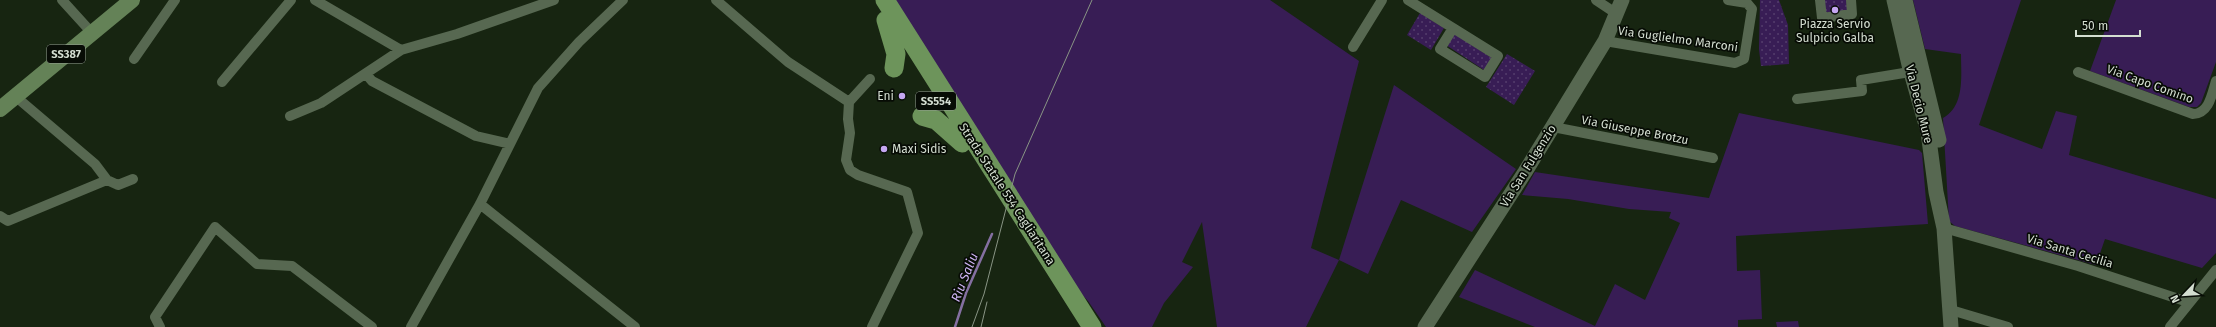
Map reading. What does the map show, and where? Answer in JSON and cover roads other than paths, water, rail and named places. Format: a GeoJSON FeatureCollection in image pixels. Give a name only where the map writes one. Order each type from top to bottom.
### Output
{"type":"FeatureCollection","features":[{"type":"Feature","properties":{"kind":"highway","name":"Strada Statale 554 Cagliaritana"},"geometry":{"type":"LineString","coordinates":[[873,0],[962,143],[1004,197]]}},
{"type":"Feature","properties":{"kind":"highway","name":"Strada Statale 554 Cagliaritana"},"geometry":{"type":"LineString","coordinates":[[885,0],[1017,218],[1080,327]]}},
{"type":"Feature","properties":{"kind":"highway"},"geometry":{"type":"LineString","coordinates":[[886,20],[896,54],[894,68]]}},
{"type":"Feature","properties":{"kind":"highway"},"geometry":{"type":"LineString","coordinates":[[922,116],[936,120],[962,143]]}},
{"type":"Feature","properties":{"kind":"highway","name":"Strada Statale 554 Cagliaritana"},"geometry":{"type":"LineString","coordinates":[[1017,218],[1092,327]]}},
{"type":"Feature","properties":{"kind":"main road","name":"SS387"},"geometry":{"type":"LineString","coordinates":[[0,109],[132,0]]}},
{"type":"Feature","properties":{"kind":"street"},"geometry":{"type":"LineString","coordinates":[[62,0],[92,33]]}},
{"type":"Feature","properties":{"kind":"street"},"geometry":{"type":"LineString","coordinates":[[134,58],[175,0]]}},
{"type":"Feature","properties":{"kind":"street"},"geometry":{"type":"LineString","coordinates":[[222,82],[291,0]]}},
{"type":"Feature","properties":{"kind":"street"},"geometry":{"type":"LineString","coordinates":[[315,0],[401,50]]}},
{"type":"Feature","properties":{"kind":"street"},"geometry":{"type":"LineString","coordinates":[[290,116],[321,103],[401,50],[457,34],[554,0]]}},
{"type":"Feature","properties":{"kind":"street"},"geometry":{"type":"LineString","coordinates":[[411,327],[480,204],[538,88],[579,42],[623,0]]}},
{"type":"Feature","properties":{"kind":"street"},"geometry":{"type":"LineString","coordinates":[[716,0],[788,62],[849,102]]}},
{"type":"Feature","properties":{"kind":"street"},"geometry":{"type":"LineString","coordinates":[[1352,46],[1381,0]]}},
{"type":"Feature","properties":{"kind":"street"},"geometry":{"type":"LineString","coordinates":[[1408,0],[1498,56],[1485,77],[1440,49],[1452,28]]}},
{"type":"Feature","properties":{"kind":"street"},"geometry":{"type":"LineString","coordinates":[[1596,0],[1619,7]]}},
{"type":"Feature","properties":{"kind":"street","name":"Via Guglielmo Marconi"},"geometry":{"type":"LineString","coordinates":[[1605,41],[1735,63],[1741,62],[1744,59],[1752,9],[1747,3],[1728,0]]}},
{"type":"Feature","properties":{"kind":"street"},"geometry":{"type":"LineString","coordinates":[[1820,0],[1822,18],[1852,14],[1851,0]]}},
{"type":"Feature","properties":{"kind":"street","name":"Via Decio Mure"},"geometry":{"type":"LineString","coordinates":[[1894,0],[1938,130],[1944,191],[1941,208],[1951,310],[1951,327]]}},
{"type":"Feature","properties":{"kind":"street","name":"Via Decio Mure"},"geometry":{"type":"LineString","coordinates":[[1905,0],[1917,71]]}},
{"type":"Feature","properties":{"kind":"street","name":"Via San Fulgenzio"},"geometry":{"type":"LineString","coordinates":[[1425,327],[1553,126],[1605,41],[1619,7]]}},
{"type":"Feature","properties":{"kind":"street"},"geometry":{"type":"LineString","coordinates":[[1797,99],[1862,91],[1861,80],[1917,71]]}},
{"type":"Feature","properties":{"kind":"street","name":"Via Capo Comino"},"geometry":{"type":"LineString","coordinates":[[2078,72],[2193,114],[2198,114],[2207,107],[2216,81]]}},
{"type":"Feature","properties":{"kind":"street"},"geometry":{"type":"LineString","coordinates":[[366,74],[372,81],[476,136],[510,144]]}},
{"type":"Feature","properties":{"kind":"street"},"geometry":{"type":"LineString","coordinates":[[870,79],[849,102],[848,119],[850,133],[846,160],[850,170],[858,175],[907,192],[918,233],[872,327]]}},
{"type":"Feature","properties":{"kind":"street"},"geometry":{"type":"LineString","coordinates":[[15,96],[95,164],[107,180],[118,185],[133,179]]}},
{"type":"Feature","properties":{"kind":"street","name":"Via Giuseppe Brotzu"},"geometry":{"type":"LineString","coordinates":[[1553,126],[1713,158]]}},
{"type":"Feature","properties":{"kind":"street"},"geometry":{"type":"LineString","coordinates":[[0,216],[8,220],[107,180]]}},
{"type":"Feature","properties":{"kind":"street"},"geometry":{"type":"LineString","coordinates":[[480,204],[569,277],[635,327]]}},
{"type":"Feature","properties":{"kind":"street"},"geometry":{"type":"LineString","coordinates":[[160,327],[155,317],[215,227],[257,264],[292,266],[372,327]]}},
{"type":"Feature","properties":{"kind":"street","name":"Via Santa Cecilia"},"geometry":{"type":"LineString","coordinates":[[1944,228],[2078,266],[2188,302]]}},
{"type":"Feature","properties":{"kind":"street"},"geometry":{"type":"LineString","coordinates":[[2170,327],[2188,302],[2216,270]]}},
{"type":"Feature","properties":{"kind":"street"},"geometry":{"type":"LineString","coordinates":[[1951,310],[2008,327]]}},
{"type":"Feature","properties":{"kind":"waterway","name":"Riu Saliu"},"geometry":{"type":"LineString","coordinates":[[955,327],[966,293],[992,234]]}},
{"type":"Feature","properties":{"kind":"tram line"},"geometry":{"type":"LineString","coordinates":[[972,327],[984,294],[1015,174],[1092,0]]}},
{"type":"Feature","properties":{"kind":"tram line"},"geometry":{"type":"LineString","coordinates":[[981,327],[987,302]]}},
{"type":"Feature","properties":{"kind":"place","name":"Piazza Servio Sulpicio Galba"},"geometry":{"type":"Point","coordinates":[1835,10]}},
{"type":"Feature","properties":{"kind":"place","name":"Eni"},"geometry":{"type":"Point","coordinates":[902,96]}},
{"type":"Feature","properties":{"kind":"place","name":"Maxi Sidis"},"geometry":{"type":"Point","coordinates":[884,149]}}]}
